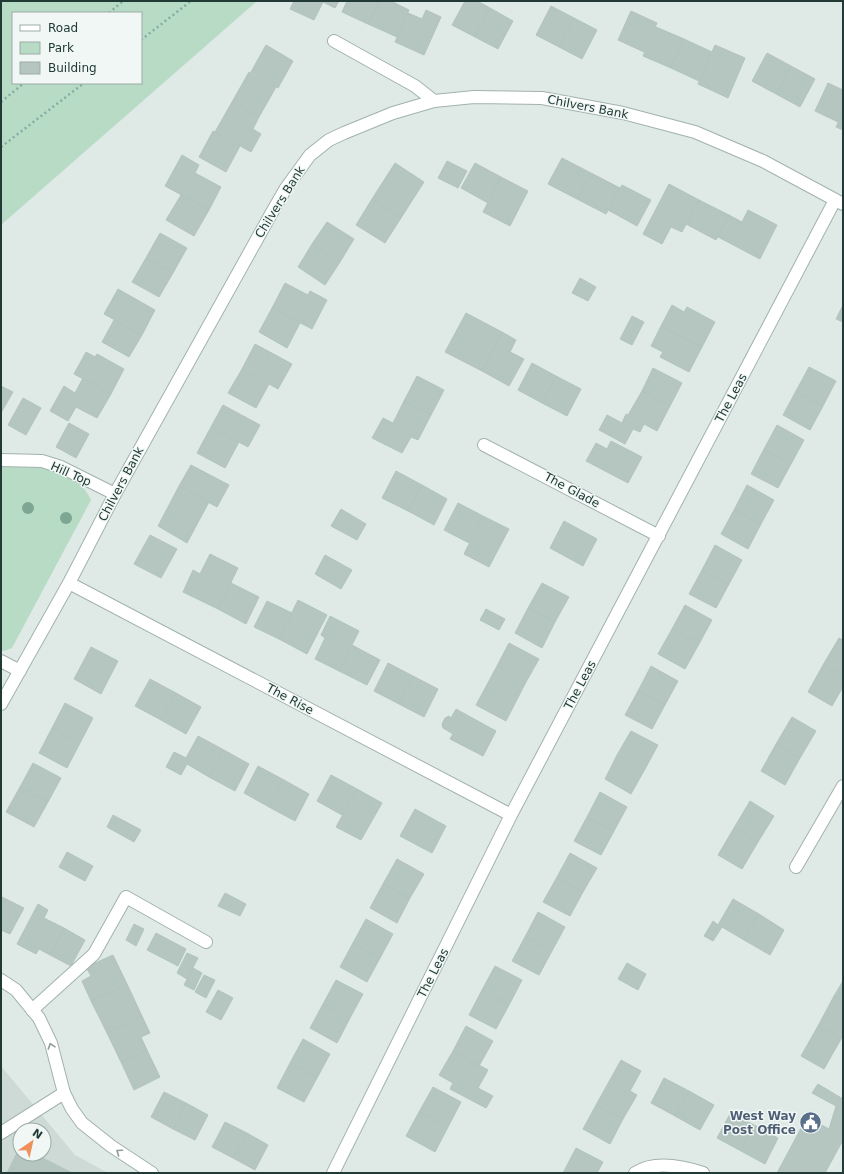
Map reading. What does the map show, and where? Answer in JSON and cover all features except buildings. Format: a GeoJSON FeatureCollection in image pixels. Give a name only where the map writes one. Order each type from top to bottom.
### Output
{"type":"FeatureCollection","features":[{"type":"Feature","properties":{"kind":"street"},"geometry":{"type":"LineString","coordinates":[[334,41],[415,86],[434,100]]}},
{"type":"Feature","properties":{"kind":"street","name":"Chilvers Bank"},"geometry":{"type":"LineString","coordinates":[[1,704],[69,583],[115,494],[286,188],[310,155],[329,140],[344,132],[434,100],[474,97],[542,98],[624,113],[695,132],[763,161],[839,202]]}},
{"type":"Feature","properties":{"kind":"street","name":"The Leas"},"geometry":{"type":"LineString","coordinates":[[333,1173],[511,815],[839,202]]}},
{"type":"Feature","properties":{"kind":"street","name":"The Glade"},"geometry":{"type":"LineString","coordinates":[[484,444],[659,536]]}},
{"type":"Feature","properties":{"kind":"street","name":"Hill Top"},"geometry":{"type":"LineString","coordinates":[[1,460],[42,461],[61,467],[115,494]]}},
{"type":"Feature","properties":{"kind":"street","name":"The Rise"},"geometry":{"type":"LineString","coordinates":[[69,583],[511,815]]}},
{"type":"Feature","properties":{"kind":"street"},"geometry":{"type":"LineString","coordinates":[[1,661],[20,671]]}},
{"type":"Feature","properties":{"kind":"street"},"geometry":{"type":"LineString","coordinates":[[796,867],[843,786]]}},
{"type":"Feature","properties":{"kind":"street"},"geometry":{"type":"LineString","coordinates":[[32,1010],[94,954],[126,897],[206,942]]}},
{"type":"Feature","properties":{"kind":"street"},"geometry":{"type":"LineString","coordinates":[[1,980],[16,990],[39,1018],[51,1043],[64,1093],[72,1109],[82,1123],[111,1146],[152,1173]]}},
{"type":"Feature","properties":{"kind":"street"},"geometry":{"type":"LineString","coordinates":[[1,1133],[64,1093]]}},
{"type":"Feature","properties":{"kind":"street"},"geometry":{"type":"LineString","coordinates":[[636,1173],[647,1167],[659,1165],[673,1166],[703,1173]]}},
{"type":"Feature","properties":{"kind":"path"},"geometry":{"type":"LineString","coordinates":[[110,12],[123,1]]}},
{"type":"Feature","properties":{"kind":"path"},"geometry":{"type":"LineString","coordinates":[[142,39],[191,1]]}},
{"type":"Feature","properties":{"kind":"path"},"geometry":{"type":"LineString","coordinates":[[1,102],[23,84]]}},
{"type":"Feature","properties":{"kind":"path"},"geometry":{"type":"LineString","coordinates":[[1,147],[83,84]]}},
{"type":"Feature","properties":{"kind":"shaded area"},"geometry":{"type":"Polygon","coordinates":[[[1,1066],[48,1122],[12,1122],[12,1162],[52,1162],[52,1127],[75,1155],[108,1173],[1,1173],[1,1066]]]}},
{"type":"Feature","properties":{"kind":"green space"},"geometry":{"type":"Polygon","coordinates":[[[1,1],[257,1],[1,225],[1,1]]]}},
{"type":"Feature","properties":{"kind":"green space"},"geometry":{"type":"Polygon","coordinates":[[[33,465],[54,470],[68,476],[85,490],[91,500],[12,648],[4,651],[1,650],[1,466],[33,465]]]}},
{"type":"Feature","properties":{"kind":"place","name":"West Way Post Office"},"geometry":{"type":"Point","coordinates":[811,1123]}}]}
